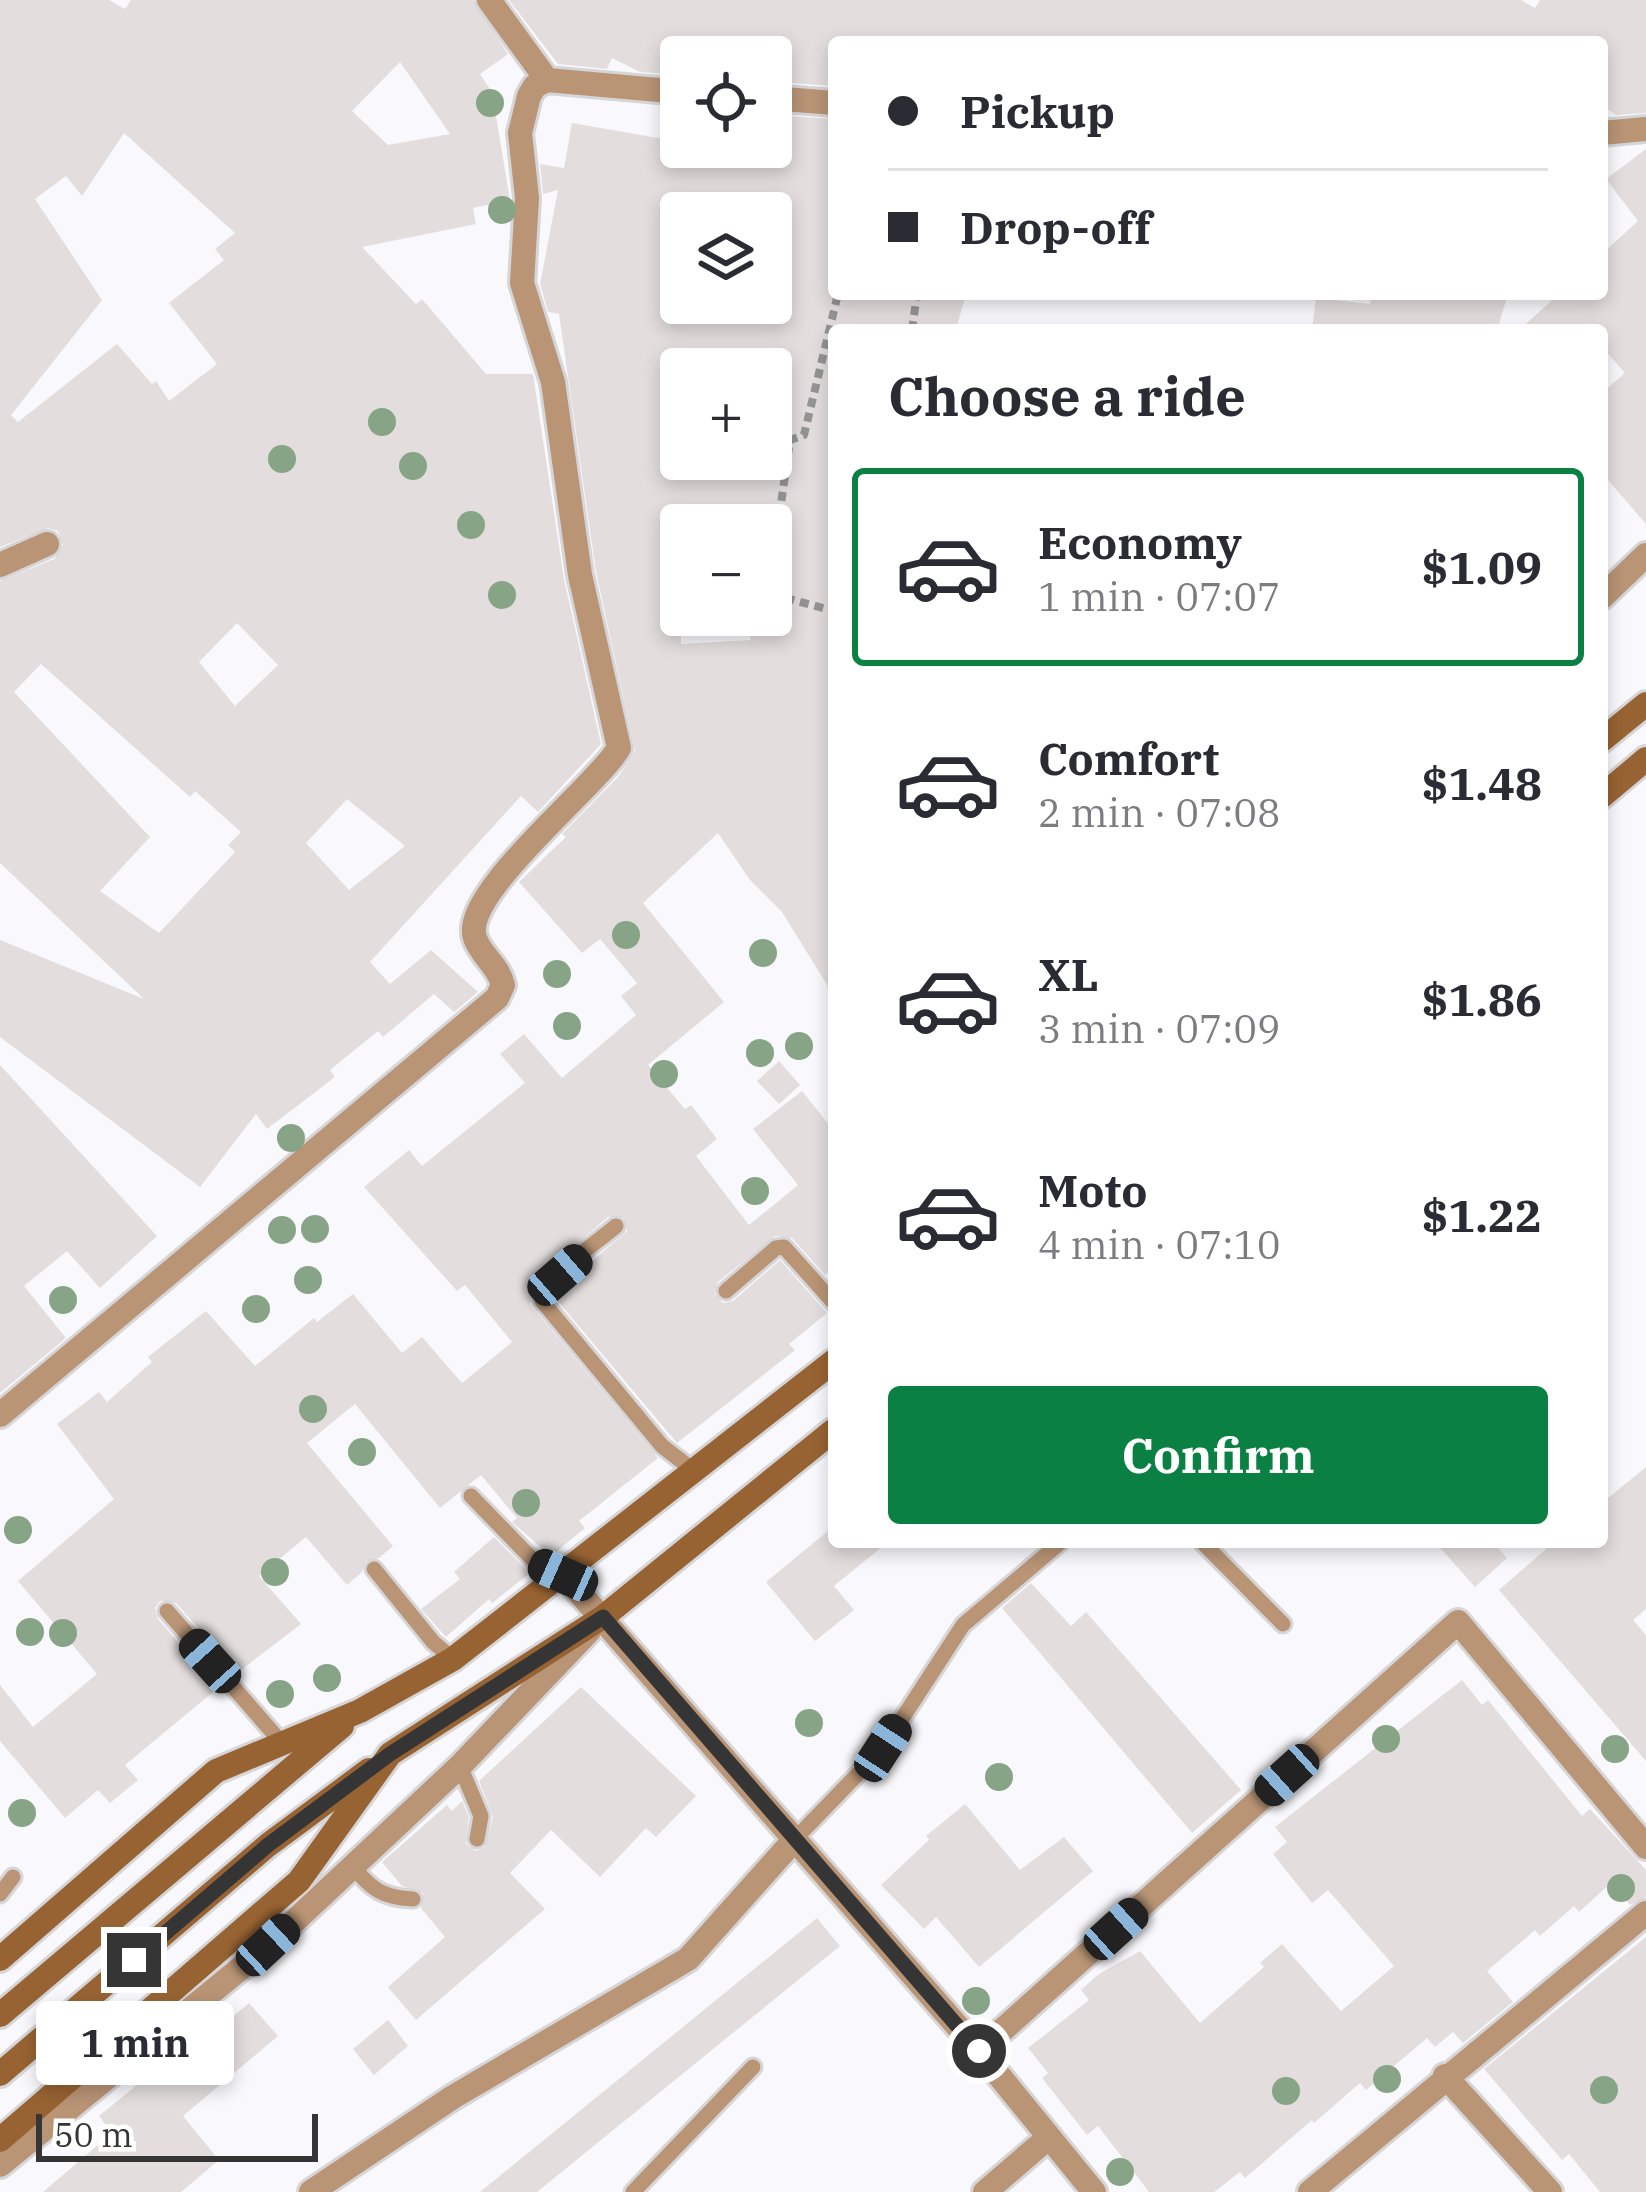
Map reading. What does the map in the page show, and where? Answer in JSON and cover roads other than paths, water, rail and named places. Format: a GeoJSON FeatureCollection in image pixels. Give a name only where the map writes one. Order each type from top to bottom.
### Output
{"type":"FeatureCollection","features":[{"type":"Feature","properties":{"kind":"main road"},"geometry":{"type":"LineString","coordinates":[[1608,735],[1646,704]]}},
{"type":"Feature","properties":{"kind":"main road"},"geometry":{"type":"LineString","coordinates":[[1608,791],[1646,759]]}},
{"type":"Feature","properties":{"kind":"main road"},"geometry":{"type":"LineString","coordinates":[[0,1959],[216,1771],[359,1712],[453,1659],[828,1366]]}},
{"type":"Feature","properties":{"kind":"main road"},"geometry":{"type":"LineString","coordinates":[[0,2074],[268,1845],[390,1754],[603,1617],[828,1435]]}},
{"type":"Feature","properties":{"kind":"main road"},"geometry":{"type":"LineString","coordinates":[[0,2015],[359,1712]]}},
{"type":"Feature","properties":{"kind":"main road"},"geometry":{"type":"LineString","coordinates":[[0,2140],[299,1881],[390,1754]]}},
{"type":"Feature","properties":{"kind":"street"},"geometry":{"type":"LineString","coordinates":[[489,0],[547,80]]}},
{"type":"Feature","properties":{"kind":"street"},"geometry":{"type":"LineString","coordinates":[[0,1414],[497,998],[503,986],[475,939],[483,906],[528,843],[580,795],[619,748],[580,575],[553,382],[522,284],[526,198],[520,133],[535,86],[547,80],[660,90]]}},
{"type":"Feature","properties":{"kind":"street"},"geometry":{"type":"LineString","coordinates":[[792,100],[828,103]]}},
{"type":"Feature","properties":{"kind":"street"},"geometry":{"type":"LineString","coordinates":[[1608,132],[1646,129]]}},
{"type":"Feature","properties":{"kind":"street"},"geometry":{"type":"LineString","coordinates":[[0,565],[47,544]]}},
{"type":"Feature","properties":{"kind":"street"},"geometry":{"type":"LineString","coordinates":[[1608,591],[1646,555]]}},
{"type":"Feature","properties":{"kind":"street"},"geometry":{"type":"LineString","coordinates":[[563,1575],[979,2051],[1094,2192]]}},
{"type":"Feature","properties":{"kind":"street"},"geometry":{"type":"LineString","coordinates":[[0,2165],[268,1945],[460,1766],[603,1617]]}},
{"type":"Feature","properties":{"kind":"street"},"geometry":{"type":"LineString","coordinates":[[979,2051],[1458,1622],[1646,1847]]}},
{"type":"Feature","properties":{"kind":"street"},"geometry":{"type":"LineString","coordinates":[[311,2192],[453,2097],[688,1959],[795,1839]]}},
{"type":"Feature","properties":{"kind":"street"},"geometry":{"type":"LineString","coordinates":[[1310,2192],[1646,1913]]}},
{"type":"Feature","properties":{"kind":"street"},"geometry":{"type":"LineString","coordinates":[[1445,2076],[1550,2192]]}},
{"type":"Feature","properties":{"kind":"street"},"geometry":{"type":"LineString","coordinates":[[985,2192],[1048,2138]]}},
{"type":"Feature","properties":{"kind":"lane"},"geometry":{"type":"LineString","coordinates":[[616,1226],[560,1275],[542,1301],[662,1446],[693,1470]]}},
{"type":"Feature","properties":{"kind":"lane"},"geometry":{"type":"LineString","coordinates":[[726,1291],[784,1246],[828,1296]]}},
{"type":"Feature","properties":{"kind":"lane"},"geometry":{"type":"LineString","coordinates":[[471,1496],[535,1562],[563,1575]]}},
{"type":"Feature","properties":{"kind":"lane"},"geometry":{"type":"LineString","coordinates":[[795,1839],[883,1748],[963,1625],[1054,1548]]}},
{"type":"Feature","properties":{"kind":"lane"},"geometry":{"type":"LineString","coordinates":[[1208,1548],[1283,1624]]}},
{"type":"Feature","properties":{"kind":"lane"},"geometry":{"type":"LineString","coordinates":[[374,1568],[433,1642],[453,1659]]}},
{"type":"Feature","properties":{"kind":"lane"},"geometry":{"type":"LineString","coordinates":[[166,1612],[280,1742]]}},
{"type":"Feature","properties":{"kind":"lane"},"geometry":{"type":"LineString","coordinates":[[460,1766],[479,1808],[478,1839]]}},
{"type":"Feature","properties":{"kind":"lane"},"geometry":{"type":"LineString","coordinates":[[352,1866],[368,1887],[413,1899]]}},
{"type":"Feature","properties":{"kind":"lane"},"geometry":{"type":"LineString","coordinates":[[0,1894],[13,1877]]}},
{"type":"Feature","properties":{"kind":"lane"},"geometry":{"type":"LineString","coordinates":[[633,2192],[752,2067]]}}]}
